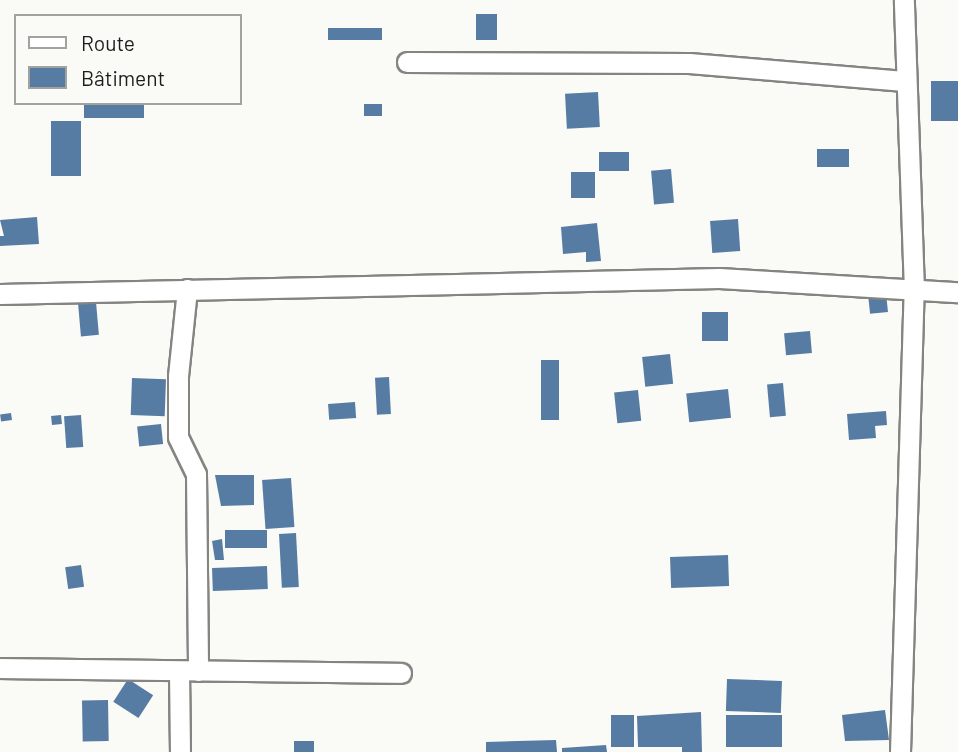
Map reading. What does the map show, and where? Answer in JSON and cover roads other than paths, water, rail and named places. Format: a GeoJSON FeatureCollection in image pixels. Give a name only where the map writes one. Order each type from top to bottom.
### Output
{"type":"FeatureCollection","features":[{"type":"Feature","properties":{"kind":"street"},"geometry":{"type":"LineString","coordinates":[[900,752],[914,291],[904,81],[904,0]]}},
{"type":"Feature","properties":{"kind":"street"},"geometry":{"type":"LineString","coordinates":[[407,62],[689,63],[904,81]]}},
{"type":"Feature","properties":{"kind":"street"},"geometry":{"type":"LineString","coordinates":[[0,294],[719,278],[958,292]]}},
{"type":"Feature","properties":{"kind":"street"},"geometry":{"type":"LineString","coordinates":[[180,752],[188,671],[196,474],[178,437],[178,376],[187,289]]}},
{"type":"Feature","properties":{"kind":"street"},"geometry":{"type":"LineString","coordinates":[[0,667],[401,673]]}}]}
